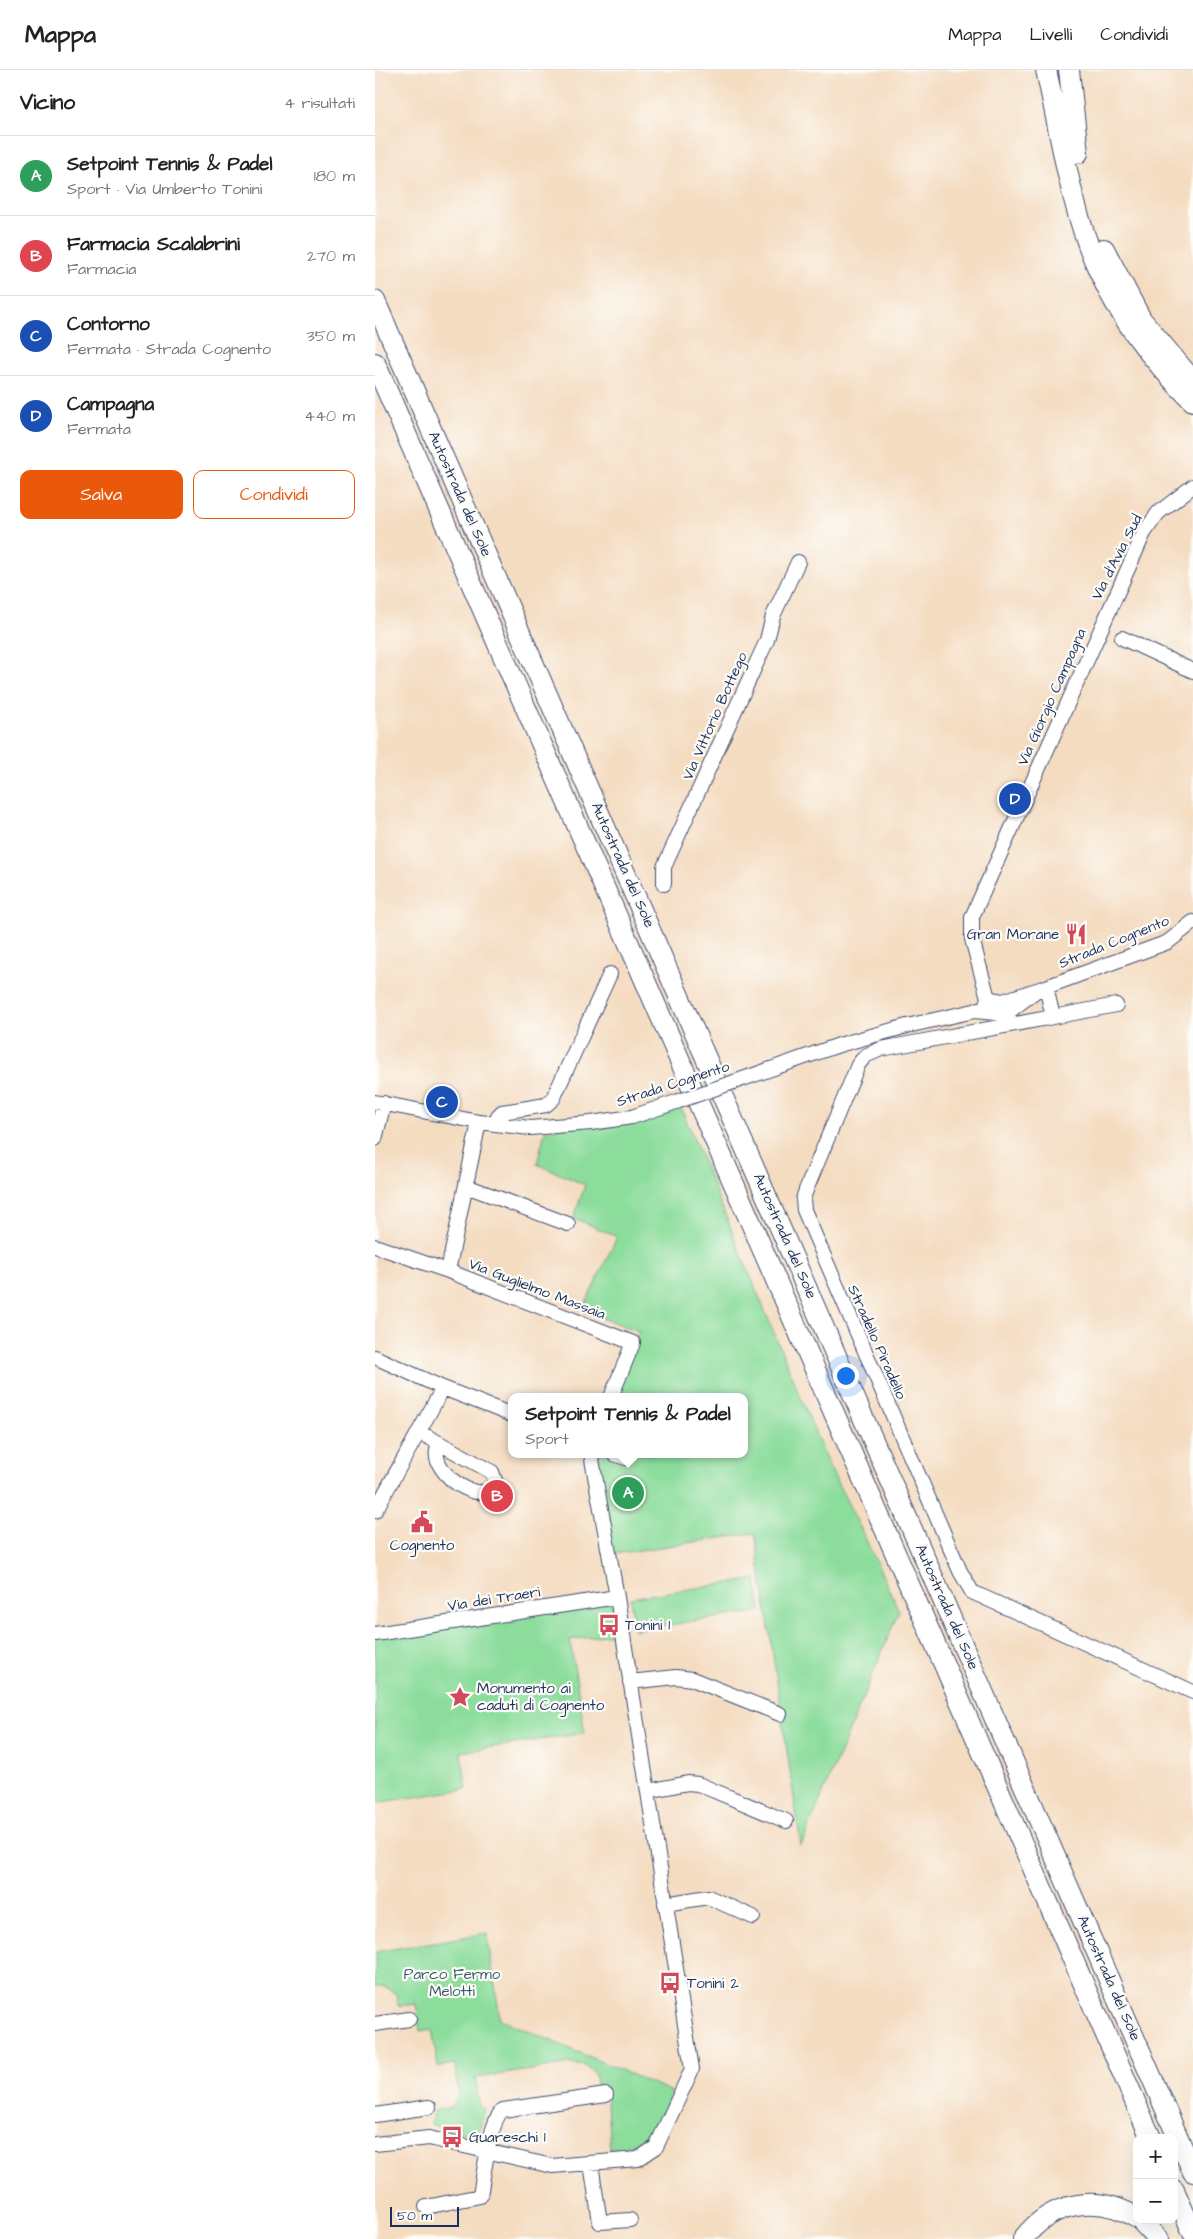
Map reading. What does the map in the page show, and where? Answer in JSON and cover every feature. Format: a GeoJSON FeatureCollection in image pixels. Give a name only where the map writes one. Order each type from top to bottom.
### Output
{"type":"FeatureCollection","features":[{"type":"Feature","properties":{"kind":"highway"},"geometry":{"type":"LineString","coordinates":[[1045,70],[1074,194],[1097,269],[1131,331],[1158,364],[1193,401]]}},
{"type":"Feature","properties":{"kind":"highway"},"geometry":{"type":"LineString","coordinates":[[1060,70],[1091,209],[1109,263],[1141,319],[1193,381]]}},
{"type":"Feature","properties":{"kind":"highway"},"geometry":{"type":"LineString","coordinates":[[1069,70],[1078,153]]}},
{"type":"Feature","properties":{"kind":"highway","name":"Autostrada del Sole"},"geometry":{"type":"LineString","coordinates":[[375,301],[1193,2172]]}},
{"type":"Feature","properties":{"kind":"highway","name":"Autostrada del Sole"},"geometry":{"type":"LineString","coordinates":[[375,363],[1149,2134]]}},
{"type":"Feature","properties":{"kind":"highway"},"geometry":{"type":"LineString","coordinates":[[1178,2199],[1193,2233]]}},
{"type":"Feature","properties":{"kind":"highway"},"geometry":{"type":"LineString","coordinates":[[1023,2239],[1045,2216],[1073,2205],[1101,2204],[1114,2206],[1133,2216]]}},
{"type":"Feature","properties":{"kind":"highway"},"geometry":{"type":"LineString","coordinates":[[1144,2224],[1158,2239]]}},
{"type":"Feature","properties":{"kind":"street","name":"Via d'Avia Sud"},"geometry":{"type":"LineString","coordinates":[[1100,629],[1144,533],[1158,514],[1191,487]]}},
{"type":"Feature","properties":{"kind":"street","name":"Via Vittorio Bottego"},"geometry":{"type":"LineString","coordinates":[[664,884],[664,868],[767,640],[773,616],[798,562]]}},
{"type":"Feature","properties":{"kind":"street","name":"Via Giorgio Campagna"},"geometry":{"type":"LineString","coordinates":[[988,1001],[972,939],[972,917],[1100,629]]}},
{"type":"Feature","properties":{"kind":"street"},"geometry":{"type":"LineString","coordinates":[[1121,638],[1193,670]]}},
{"type":"Feature","properties":{"kind":"street","name":"Strada Cognento"},"geometry":{"type":"LineString","coordinates":[[974,1011],[988,1001],[1003,1001],[1168,942],[1192,926]]}},
{"type":"Feature","properties":{"kind":"street"},"geometry":{"type":"LineString","coordinates":[[498,1124],[498,1116],[502,1112],[547,1105],[553,1099],[610,974]]}},
{"type":"Feature","properties":{"kind":"street","name":"Strada Cognento"},"geometry":{"type":"LineString","coordinates":[[380,1102],[478,1127],[498,1124],[529,1128],[591,1124],[632,1117],[839,1044],[956,1014],[974,1011],[1006,1014],[1041,988]]}},
{"type":"Feature","properties":{"kind":"street","name":"Strada Cognento"},"geometry":{"type":"LineString","coordinates":[[1041,988],[1053,1017]]}},
{"type":"Feature","properties":{"kind":"street"},"geometry":{"type":"LineString","coordinates":[[1053,1017],[1116,1005]]}},
{"type":"Feature","properties":{"kind":"street","name":"Stradello Piradello"},"geometry":{"type":"LineString","coordinates":[[1053,1017],[881,1049],[865,1056],[859,1065],[806,1190],[803,1199],[804,1210],[952,1554],[972,1592],[1193,1692]]}},
{"type":"Feature","properties":{"kind":"street"},"geometry":{"type":"LineString","coordinates":[[375,1139],[380,1102]]}},
{"type":"Feature","properties":{"kind":"street"},"geometry":{"type":"LineString","coordinates":[[448,1271],[478,1127]]}},
{"type":"Feature","properties":{"kind":"street"},"geometry":{"type":"LineString","coordinates":[[466,1186],[569,1224]]}},
{"type":"Feature","properties":{"kind":"street","name":"Via Guglielmo Massaia"},"geometry":{"type":"LineString","coordinates":[[375,1246],[448,1271],[633,1343],[613,1393]]}},
{"type":"Feature","properties":{"kind":"street"},"geometry":{"type":"LineString","coordinates":[[375,1357],[443,1388],[508,1413]]}},
{"type":"Feature","properties":{"kind":"street"},"geometry":{"type":"LineString","coordinates":[[375,1511],[443,1388]]}},
{"type":"Feature","properties":{"kind":"street"},"geometry":{"type":"LineString","coordinates":[[419,1432],[439,1444]]}},
{"type":"Feature","properties":{"kind":"street"},"geometry":{"type":"LineString","coordinates":[[375,2144],[422,2137],[552,2166],[638,2159],[656,2147],[692,2069],[617,1597],[592,1458]]}},
{"type":"Feature","properties":{"kind":"street","name":"Via dei Traeri"},"geometry":{"type":"LineString","coordinates":[[375,1634],[617,1597]]}},
{"type":"Feature","properties":{"kind":"street"},"geometry":{"type":"LineString","coordinates":[[630,1682],[676,1677],[692,1679],[780,1714]]}},
{"type":"Feature","properties":{"kind":"street"},"geometry":{"type":"LineString","coordinates":[[648,1791],[688,1783],[698,1784],[786,1821]]}},
{"type":"Feature","properties":{"kind":"street"},"geometry":{"type":"LineString","coordinates":[[665,1904],[708,1897],[753,1917]]}},
{"type":"Feature","properties":{"kind":"street"},"geometry":{"type":"LineString","coordinates":[[375,2024],[409,2019]]}},
{"type":"Feature","properties":{"kind":"street"},"geometry":{"type":"LineString","coordinates":[[425,2207],[480,2196],[488,2151],[497,2118],[503,2110],[606,2095]]}},
{"type":"Feature","properties":{"kind":"street"},"geometry":{"type":"LineString","coordinates":[[375,2115],[429,2107]]}},
{"type":"Feature","properties":{"kind":"street"},"geometry":{"type":"LineString","coordinates":[[591,2164],[600,2222],[630,2220]]}},
{"type":"Feature","properties":{"kind":"green space"},"geometry":{"type":"Polygon","coordinates":[[[679,1103],[829,1466],[899,1611],[801,1846],[755,1533],[607,1555],[592,1458],[748,1458],[748,1393],[613,1393],[639,1331],[582,1311],[617,1237],[574,1218],[585,1185],[537,1164],[545,1131],[679,1103]]]}},
{"type":"Feature","properties":{"kind":"green space"},"geometry":{"type":"Polygon","coordinates":[[[756,1579],[761,1611],[635,1630],[630,1598],[756,1579]]]}},
{"type":"Feature","properties":{"kind":"green space"},"geometry":{"type":"Polygon","coordinates":[[[612,1600],[617,1633],[570,1640],[585,1733],[461,1752],[467,1789],[375,1803],[375,1636],[612,1600]]]}},
{"type":"Feature","properties":{"kind":"green space","name":"Parco Fermo Melotti"},"geometry":{"type":"Polygon","coordinates":[[[487,1933],[500,2019],[672,2092],[657,2125],[645,2139],[625,2147],[610,2149],[606,2088],[597,2089],[594,2072],[585,2066],[571,2064],[476,2078],[479,2106],[485,2109],[478,2136],[431,2125],[433,2111],[451,2107],[458,2096],[455,2064],[438,2067],[432,2029],[420,2031],[416,2004],[398,2006],[396,1994],[386,1987],[375,1987],[375,1952],[487,1933]]]}},
{"type":"Feature","properties":{"kind":"place","name":"Campagna"},"geometry":{"type":"Point","coordinates":[1015,799]}},
{"type":"Feature","properties":{"kind":"place","name":"Gran Morane"},"geometry":{"type":"Point","coordinates":[1076,934]}},
{"type":"Feature","properties":{"kind":"place","name":"Contorno"},"geometry":{"type":"Point","coordinates":[442,1102]}},
{"type":"Feature","properties":{"kind":"place","name":"Setpoint Tennis & Padel"},"geometry":{"type":"Point","coordinates":[628,1493]}},
{"type":"Feature","properties":{"kind":"place","name":"Farmacia Scalabrini"},"geometry":{"type":"Point","coordinates":[497,1496]}},
{"type":"Feature","properties":{"kind":"place","name":"Cognento"},"geometry":{"type":"Point","coordinates":[422,1522]}},
{"type":"Feature","properties":{"kind":"place","name":"Tonini 1"},"geometry":{"type":"Point","coordinates":[609,1625]}},
{"type":"Feature","properties":{"kind":"place","name":"Monumento ai caduti di Cognento"},"geometry":{"type":"Point","coordinates":[460,1697]}},
{"type":"Feature","properties":{"kind":"place","name":"Tonini 2"},"geometry":{"type":"Point","coordinates":[670,1983]}},
{"type":"Feature","properties":{"kind":"place","name":"Guareschi 1"},"geometry":{"type":"Point","coordinates":[452,2137]}}]}
